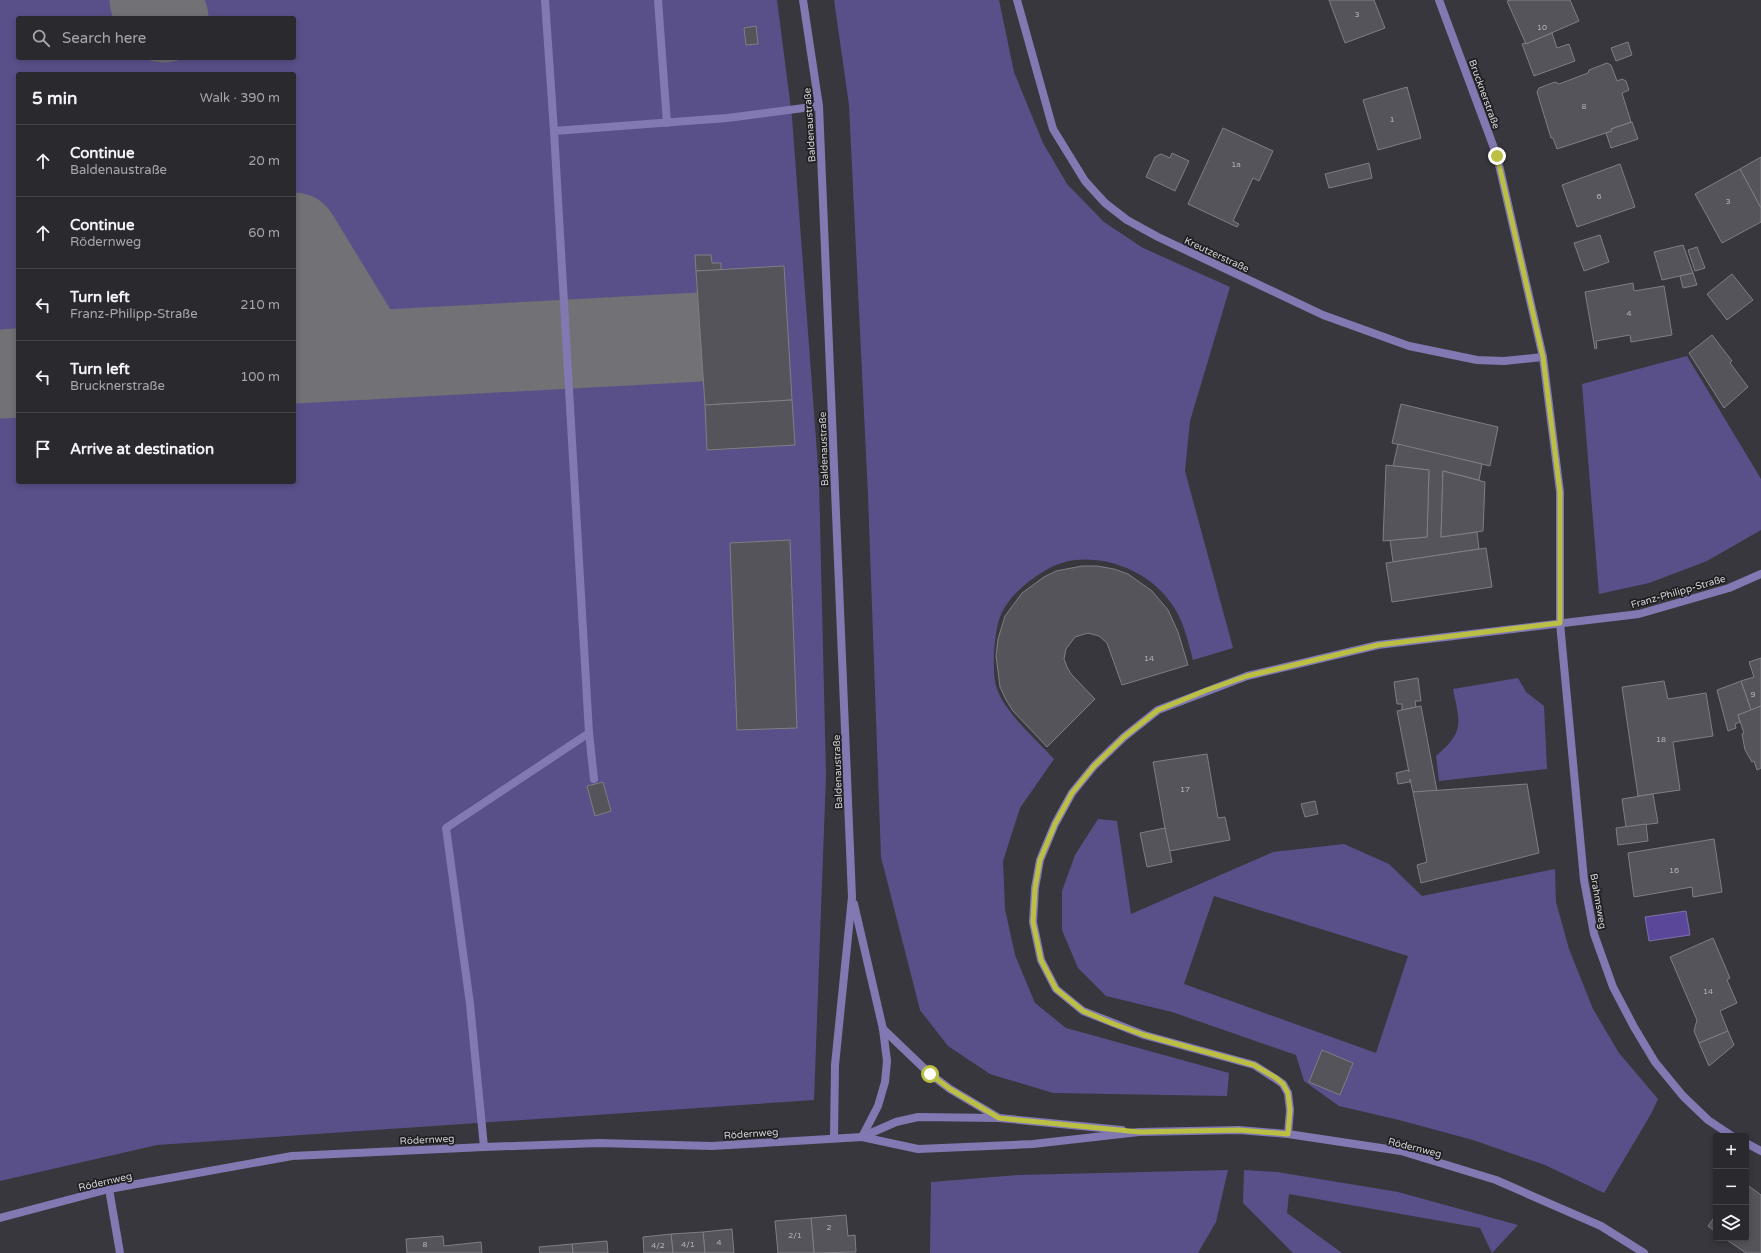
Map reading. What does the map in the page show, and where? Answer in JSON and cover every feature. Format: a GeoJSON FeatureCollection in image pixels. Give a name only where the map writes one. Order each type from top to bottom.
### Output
{"type":"FeatureCollection","features":[{"type":"Feature","properties":{"kind":"street"},"geometry":{"type":"LineString","coordinates":[[545,0],[589,733],[594,779]]}},
{"type":"Feature","properties":{"kind":"street"},"geometry":{"type":"LineString","coordinates":[[658,0],[667,123]]}},
{"type":"Feature","properties":{"kind":"street","name":"Baldenaustraße"},"geometry":{"type":"LineString","coordinates":[[803,0],[819,106],[852,897],[835,1065],[834,1138]]}},
{"type":"Feature","properties":{"kind":"street","name":"Kreutzerstraße"},"geometry":{"type":"LineString","coordinates":[[1017,0],[1053,129],[1085,181],[1105,203],[1127,220],[1158,237],[1323,315],[1409,346],[1477,360],[1504,361],[1543,357]]}},
{"type":"Feature","properties":{"kind":"street","name":"Brucknerstraße"},"geometry":{"type":"LineString","coordinates":[[1439,0],[1497,156],[1543,357],[1560,492],[1560,623]]}},
{"type":"Feature","properties":{"kind":"street"},"geometry":{"type":"LineString","coordinates":[[554,131],[727,118],[819,106]]}},
{"type":"Feature","properties":{"kind":"street","name":"Franz-Philipp-Straße"},"geometry":{"type":"LineString","coordinates":[[1288,1134],[1290,1110],[1288,1093],[1283,1084],[1276,1078],[1254,1065],[1144,1035],[1114,1024],[1083,1011],[1056,989],[1041,960],[1033,922],[1035,888],[1040,860],[1055,824],[1072,793],[1094,766],[1124,737],[1158,710],[1186,698],[1247,676],[1378,645],[1639,614],[1729,588],[1761,574]]}},
{"type":"Feature","properties":{"kind":"street","name":"Brahmsweg"},"geometry":{"type":"LineString","coordinates":[[1560,623],[1584,880],[1594,934],[1613,987],[1634,1027],[1656,1062],[1683,1096],[1708,1120],[1728,1133]]}},
{"type":"Feature","properties":{"kind":"street"},"geometry":{"type":"LineString","coordinates":[[484,1147],[470,1004],[446,828],[589,733]]}},
{"type":"Feature","properties":{"kind":"street","name":"Baldenaustraße"},"geometry":{"type":"LineString","coordinates":[[852,897],[883,1029],[887,1061],[885,1082],[878,1106],[862,1137]]}},
{"type":"Feature","properties":{"kind":"street"},"geometry":{"type":"LineString","coordinates":[[883,1029],[930,1074],[950,1089],[999,1118]]}},
{"type":"Feature","properties":{"kind":"street","name":"Rödernweg"},"geometry":{"type":"LineString","coordinates":[[862,1137],[896,1122],[918,1117],[999,1118],[1139,1132]]}},
{"type":"Feature","properties":{"kind":"street","name":"Rödernweg"},"geometry":{"type":"LineString","coordinates":[[0,1218],[109,1189],[292,1156],[599,1143],[712,1146],[862,1137],[918,1149],[1033,1144],[1139,1132],[1239,1130],[1288,1134],[1401,1151],[1496,1180],[1602,1226],[1644,1253]]}},
{"type":"Feature","properties":{"kind":"street"},"geometry":{"type":"LineString","coordinates":[[1749,1145],[1761,1151]]}},
{"type":"Feature","properties":{"kind":"street"},"geometry":{"type":"LineString","coordinates":[[109,1189],[120,1253]]}},
{"type":"Feature","properties":{"kind":"shaded area"},"geometry":{"type":"Polygon","coordinates":[[[0,0],[777,0],[792,117],[819,480],[826,775],[814,1100],[157,1145],[0,1181],[0,0]]]}},
{"type":"Feature","properties":{"kind":"shaded area"},"geometry":{"type":"Polygon","coordinates":[[[834,0],[999,0],[1014,72],[1043,143],[1067,184],[1104,222],[1143,248],[1230,287],[1190,421],[1185,471],[1233,648],[1193,660],[1181,620],[1173,606],[1159,589],[1148,580],[1122,566],[1108,562],[1079,560],[1055,565],[1028,582],[1020,589],[1002,612],[995,639],[994,653],[994,676],[1001,698],[1014,717],[1054,759],[1020,808],[1003,861],[1005,909],[1015,955],[1035,1003],[1066,1028],[1229,1073],[1227,1096],[1053,1093],[990,1074],[948,1046],[920,1010],[881,857],[868,495],[849,105],[834,0]]]}},
{"type":"Feature","properties":{"kind":"shaded area"},"geometry":{"type":"Polygon","coordinates":[[[1687,356],[1761,479],[1761,530],[1707,561],[1649,583],[1599,594],[1582,384],[1687,356]]]}},
{"type":"Feature","properties":{"kind":"shaded area"},"geometry":{"type":"Polygon","coordinates":[[[1518,678],[1526,692],[1544,706],[1547,769],[1439,781],[1436,756],[1452,740],[1458,726],[1453,689],[1518,678]]]}},
{"type":"Feature","properties":{"kind":"shaded area"},"geometry":{"type":"Polygon","coordinates":[[[1098,819],[1117,821],[1131,914],[1273,852],[1344,844],[1389,864],[1422,896],[1555,869],[1556,902],[1569,949],[1593,1009],[1619,1053],[1658,1099],[1651,1114],[1604,1193],[1545,1165],[1473,1140],[1339,1106],[1304,1081],[1296,1055],[1172,1012],[1106,996],[1078,968],[1062,930],[1062,891],[1075,855],[1098,819]],[[1214,896],[1184,984],[1376,1053],[1408,956],[1214,896]]]}},
{"type":"Feature","properties":{"kind":"shaded area"},"geometry":{"type":"Polygon","coordinates":[[[1686,911],[1690,935],[1649,941],[1645,917],[1686,911]]]}},
{"type":"Feature","properties":{"kind":"shaded area"},"geometry":{"type":"Polygon","coordinates":[[[1228,1170],[1216,1222],[1198,1253],[930,1253],[931,1182],[1018,1175],[1228,1170]]]}},
{"type":"Feature","properties":{"kind":"shaded area"},"geometry":{"type":"Polygon","coordinates":[[[1244,1170],[1277,1172],[1398,1192],[1518,1225],[1492,1253],[1480,1228],[1289,1194],[1287,1213],[1342,1253],[1293,1253],[1243,1203],[1244,1170]]]}},
{"type":"Feature","properties":{"kind":"building"},"geometry":{"type":"Polygon","coordinates":[[[1329,0],[1374,0],[1385,28],[1345,43],[1329,0]]]}},
{"type":"Feature","properties":{"kind":"building"},"geometry":{"type":"Polygon","coordinates":[[[1570,0],[1579,21],[1526,44],[1507,1],[1570,0]]]}},
{"type":"Feature","properties":{"kind":"building"},"geometry":{"type":"Polygon","coordinates":[[[756,26],[758,44],[746,45],[744,28],[756,26]]]}},
{"type":"Feature","properties":{"kind":"building"},"geometry":{"type":"Polygon","coordinates":[[[1552,33],[1557,48],[1569,44],[1575,61],[1534,76],[1522,44],[1526,44],[1552,33]]]}},
{"type":"Feature","properties":{"kind":"building"},"geometry":{"type":"Polygon","coordinates":[[[1628,42],[1632,55],[1616,61],[1611,48],[1628,42]]]}},
{"type":"Feature","properties":{"kind":"building"},"geometry":{"type":"Polygon","coordinates":[[[1607,63],[1611,65],[1617,81],[1622,79],[1626,81],[1629,90],[1622,93],[1631,122],[1611,129],[1612,131],[1557,149],[1553,138],[1551,138],[1537,92],[1539,88],[1555,82],[1559,84],[1588,73],[1589,70],[1607,63]]]}},
{"type":"Feature","properties":{"kind":"building"},"geometry":{"type":"Polygon","coordinates":[[[1407,87],[1421,138],[1378,150],[1363,100],[1407,87]]]}},
{"type":"Feature","properties":{"kind":"building"},"geometry":{"type":"Polygon","coordinates":[[[1632,122],[1638,139],[1611,148],[1606,133],[1612,131],[1611,129],[1632,122]]]}},
{"type":"Feature","properties":{"kind":"building"},"geometry":{"type":"Polygon","coordinates":[[[1223,128],[1273,151],[1259,181],[1253,178],[1233,221],[1239,224],[1237,227],[1188,204],[1223,128]]]}},
{"type":"Feature","properties":{"kind":"building"},"geometry":{"type":"Polygon","coordinates":[[[1172,153],[1189,161],[1175,191],[1146,177],[1155,157],[1161,154],[1170,158],[1172,153]]]}},
{"type":"Feature","properties":{"kind":"building"},"geometry":{"type":"Polygon","coordinates":[[[1761,157],[1761,208],[1740,169],[1761,157]]]}},
{"type":"Feature","properties":{"kind":"building"},"geometry":{"type":"Polygon","coordinates":[[[1369,163],[1372,178],[1329,188],[1325,174],[1369,163]]]}},
{"type":"Feature","properties":{"kind":"building"},"geometry":{"type":"Polygon","coordinates":[[[1620,164],[1635,207],[1577,227],[1562,185],[1620,164]]]}},
{"type":"Feature","properties":{"kind":"building"},"geometry":{"type":"Polygon","coordinates":[[[1740,169],[1761,208],[1761,222],[1722,243],[1695,194],[1740,169]]]}},
{"type":"Feature","properties":{"kind":"building"},"geometry":{"type":"Polygon","coordinates":[[[1600,235],[1609,262],[1584,271],[1574,243],[1600,235]]]}},
{"type":"Feature","properties":{"kind":"building"},"geometry":{"type":"Polygon","coordinates":[[[1683,245],[1693,273],[1662,280],[1654,252],[1683,245]]]}},
{"type":"Feature","properties":{"kind":"building"},"geometry":{"type":"Polygon","coordinates":[[[1697,247],[1705,268],[1695,271],[1688,250],[1697,247]]]}},
{"type":"Feature","properties":{"kind":"building"},"geometry":{"type":"Polygon","coordinates":[[[695,255],[711,255],[712,263],[721,263],[721,270],[696,271],[695,255]]]}},
{"type":"Feature","properties":{"kind":"building"},"geometry":{"type":"Polygon","coordinates":[[[784,266],[792,400],[705,405],[696,271],[784,266]]]}},
{"type":"Feature","properties":{"kind":"building"},"geometry":{"type":"Polygon","coordinates":[[[1693,273],[1697,285],[1683,288],[1680,276],[1693,273]]]}},
{"type":"Feature","properties":{"kind":"building"},"geometry":{"type":"Polygon","coordinates":[[[1732,274],[1753,300],[1727,320],[1707,294],[1732,274]]]}},
{"type":"Feature","properties":{"kind":"building"},"geometry":{"type":"Polygon","coordinates":[[[1633,283],[1634,291],[1664,286],[1672,335],[1631,342],[1630,335],[1596,341],[1597,348],[1595,349],[1585,292],[1633,283]]]}},
{"type":"Feature","properties":{"kind":"building"},"geometry":{"type":"Polygon","coordinates":[[[1712,335],[1732,361],[1730,363],[1748,387],[1724,408],[1689,353],[1712,335]]]}},
{"type":"Feature","properties":{"kind":"building"},"geometry":{"type":"Polygon","coordinates":[[[792,400],[795,445],[707,450],[705,405],[792,400]]]}},
{"type":"Feature","properties":{"kind":"building"},"geometry":{"type":"Polygon","coordinates":[[[1401,404],[1498,427],[1490,466],[1392,443],[1401,404]]]}},
{"type":"Feature","properties":{"kind":"building"},"geometry":{"type":"Polygon","coordinates":[[[1398,444],[1482,464],[1479,480],[1443,471],[1441,537],[1477,532],[1479,549],[1393,562],[1390,540],[1427,537],[1429,470],[1393,466],[1398,444]]]}},
{"type":"Feature","properties":{"kind":"building"},"geometry":{"type":"Polygon","coordinates":[[[1386,465],[1429,470],[1427,537],[1383,541],[1386,465]]]}},
{"type":"Feature","properties":{"kind":"building"},"geometry":{"type":"Polygon","coordinates":[[[1443,471],[1485,482],[1483,531],[1441,537],[1443,471]]]}},
{"type":"Feature","properties":{"kind":"building"},"geometry":{"type":"Polygon","coordinates":[[[790,540],[797,728],[737,730],[730,543],[790,540]]]}},
{"type":"Feature","properties":{"kind":"building"},"geometry":{"type":"Polygon","coordinates":[[[1486,548],[1492,587],[1392,602],[1386,563],[1486,548]]]}},
{"type":"Feature","properties":{"kind":"building"},"geometry":{"type":"Polygon","coordinates":[[[1082,566],[1097,566],[1114,569],[1128,574],[1152,591],[1168,610],[1178,632],[1188,665],[1122,685],[1107,643],[1099,636],[1088,633],[1075,637],[1066,649],[1064,659],[1071,674],[1095,699],[1047,747],[1013,711],[1000,687],[996,656],[998,639],[1005,616],[1022,593],[1044,577],[1056,571],[1082,566]]]}},
{"type":"Feature","properties":{"kind":"building"},"geometry":{"type":"Polygon","coordinates":[[[1761,658],[1761,706],[1751,710],[1741,681],[1754,677],[1749,662],[1761,658]]]}},
{"type":"Feature","properties":{"kind":"building"},"geometry":{"type":"Polygon","coordinates":[[[1418,678],[1421,701],[1415,701],[1416,707],[1402,710],[1402,704],[1397,704],[1394,682],[1418,678]]]}},
{"type":"Feature","properties":{"kind":"building"},"geometry":{"type":"Polygon","coordinates":[[[1664,681],[1668,699],[1706,693],[1713,736],[1673,742],[1680,790],[1638,796],[1622,687],[1664,681]]]}},
{"type":"Feature","properties":{"kind":"building"},"geometry":{"type":"Polygon","coordinates":[[[1741,681],[1751,710],[1738,715],[1740,722],[1735,724],[1736,728],[1728,731],[1717,690],[1741,681]]]}},
{"type":"Feature","properties":{"kind":"building"},"geometry":{"type":"Polygon","coordinates":[[[1421,706],[1437,791],[1413,792],[1410,779],[1410,782],[1398,784],[1396,773],[1408,770],[1409,772],[1397,711],[1421,706]]]}},
{"type":"Feature","properties":{"kind":"building"},"geometry":{"type":"Polygon","coordinates":[[[1761,706],[1761,768],[1757,770],[1754,761],[1752,762],[1745,750],[1742,734],[1744,733],[1738,715],[1761,706]]]}},
{"type":"Feature","properties":{"kind":"building"},"geometry":{"type":"Polygon","coordinates":[[[1207,754],[1218,818],[1225,817],[1230,840],[1169,851],[1153,762],[1207,754]]]}},
{"type":"Feature","properties":{"kind":"building"},"geometry":{"type":"Polygon","coordinates":[[[603,782],[611,811],[595,816],[587,786],[603,782]]]}},
{"type":"Feature","properties":{"kind":"building"},"geometry":{"type":"Polygon","coordinates":[[[1527,784],[1539,853],[1421,883],[1417,865],[1427,862],[1413,792],[1527,784]]]}},
{"type":"Feature","properties":{"kind":"building"},"geometry":{"type":"Polygon","coordinates":[[[1653,794],[1658,823],[1626,827],[1622,799],[1653,794]]]}},
{"type":"Feature","properties":{"kind":"building"},"geometry":{"type":"Polygon","coordinates":[[[1315,801],[1318,814],[1305,817],[1301,804],[1315,801]]]}},
{"type":"Feature","properties":{"kind":"building"},"geometry":{"type":"Polygon","coordinates":[[[1646,824],[1648,841],[1618,845],[1616,828],[1646,824]]]}},
{"type":"Feature","properties":{"kind":"building"},"geometry":{"type":"Polygon","coordinates":[[[1165,828],[1172,862],[1147,867],[1140,833],[1165,828]]]}},
{"type":"Feature","properties":{"kind":"building"},"geometry":{"type":"Polygon","coordinates":[[[1714,839],[1722,892],[1693,897],[1692,887],[1634,897],[1628,853],[1714,839]]]}},
{"type":"Feature","properties":{"kind":"building"},"geometry":{"type":"Polygon","coordinates":[[[1713,938],[1730,978],[1727,980],[1737,1003],[1720,1011],[1728,1031],[1699,1043],[1694,1031],[1697,1020],[1670,957],[1713,938]]]}},
{"type":"Feature","properties":{"kind":"building"},"geometry":{"type":"Polygon","coordinates":[[[1728,1031],[1734,1045],[1709,1066],[1699,1043],[1728,1031]]]}},
{"type":"Feature","properties":{"kind":"building"},"geometry":{"type":"Polygon","coordinates":[[[1322,1050],[1353,1063],[1340,1095],[1309,1082],[1322,1050]]]}},
{"type":"Feature","properties":{"kind":"building"},"geometry":{"type":"Polygon","coordinates":[[[1749,1186],[1761,1195],[1761,1253],[1746,1253],[1728,1241],[1749,1241],[1749,1186]]]}},
{"type":"Feature","properties":{"kind":"building"},"geometry":{"type":"Polygon","coordinates":[[[846,1215],[848,1236],[855,1235],[856,1252],[814,1253],[811,1218],[846,1215]]]}},
{"type":"Feature","properties":{"kind":"building"},"geometry":{"type":"Polygon","coordinates":[[[811,1218],[814,1253],[778,1253],[775,1221],[811,1218]]]}},
{"type":"Feature","properties":{"kind":"building"},"geometry":{"type":"Polygon","coordinates":[[[1713,1219],[1713,1230],[1708,1226],[1713,1219]]]}},
{"type":"Feature","properties":{"kind":"building"},"geometry":{"type":"Polygon","coordinates":[[[732,1229],[734,1253],[705,1253],[703,1232],[732,1229]]]}},
{"type":"Feature","properties":{"kind":"building"},"geometry":{"type":"Polygon","coordinates":[[[703,1232],[705,1253],[673,1253],[671,1234],[703,1232]]]}},
{"type":"Feature","properties":{"kind":"building"},"geometry":{"type":"Polygon","coordinates":[[[671,1234],[673,1253],[644,1253],[643,1237],[671,1234]]]}},
{"type":"Feature","properties":{"kind":"building"},"geometry":{"type":"Polygon","coordinates":[[[443,1236],[444,1246],[481,1242],[482,1253],[407,1253],[406,1239],[443,1236]]]}},
{"type":"Feature","properties":{"kind":"building"},"geometry":{"type":"Polygon","coordinates":[[[607,1241],[608,1253],[573,1253],[572,1244],[607,1241]]]}},
{"type":"Feature","properties":{"kind":"building"},"geometry":{"type":"Polygon","coordinates":[[[572,1244],[573,1253],[540,1253],[539,1247],[572,1244]]]}},
{"type":"Feature","properties":{"kind":"taxiway"},"geometry":{"type":"LineString","coordinates":[[154,0],[163,16]]}},
{"type":"Feature","properties":{"kind":"taxiway"},"geometry":{"type":"LineString","coordinates":[[296,240],[366,355]]}},
{"type":"Feature","properties":{"kind":"taxiway"},"geometry":{"type":"LineString","coordinates":[[296,359],[700,337]]}},
{"type":"Feature","properties":{"kind":"taxiway"},"geometry":{"type":"LineString","coordinates":[[0,374],[16,373]]}},
{"type":"Feature","properties":{"kind":"route"},"geometry":{"type":"LineString","coordinates":[[930,1074],[950,1089],[999,1118],[1139,1132],[1239,1130],[1288,1134],[1290,1101],[1286,1088],[1276,1078],[1254,1065],[1144,1035],[1114,1024],[1083,1011],[1056,989],[1041,960],[1033,922],[1035,888],[1040,860],[1055,824],[1072,793],[1094,766],[1124,737],[1158,710],[1247,676],[1378,645],[1560,623],[1560,492],[1543,357],[1497,156]]}}]}
